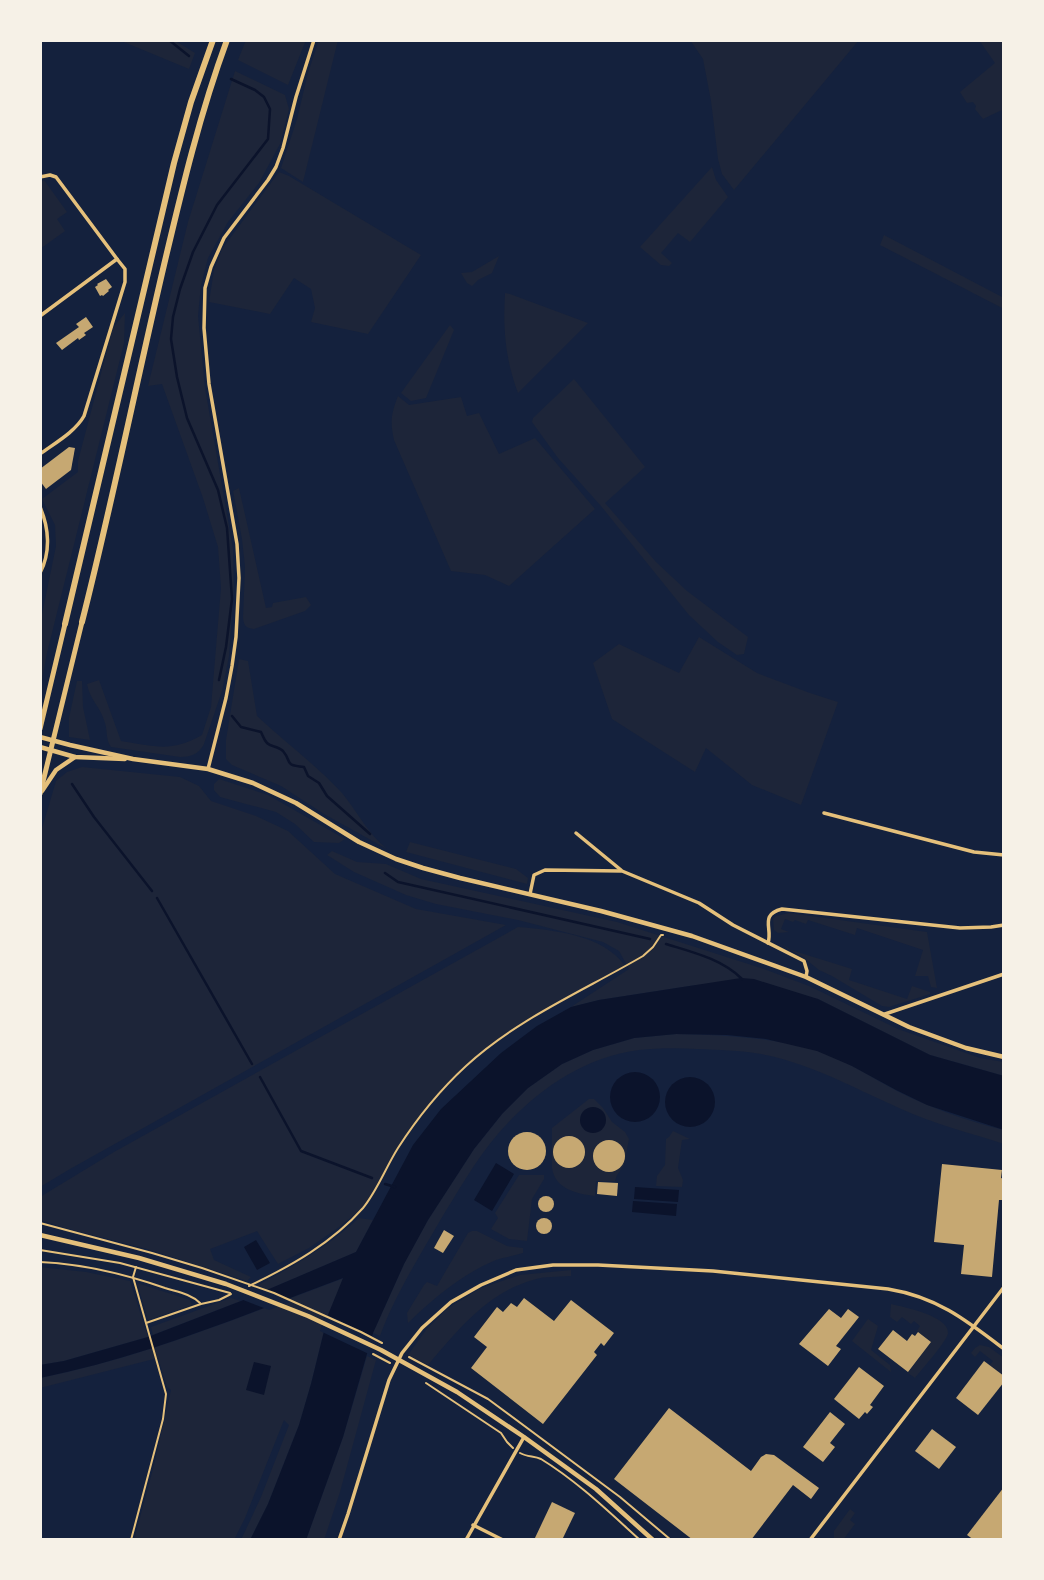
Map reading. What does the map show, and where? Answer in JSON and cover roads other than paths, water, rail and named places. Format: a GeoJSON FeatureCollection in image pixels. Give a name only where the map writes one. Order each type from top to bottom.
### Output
{"type":"FeatureCollection","features":[{"type":"Feature","properties":{"kind":"highway"},"geometry":{"type":"LineString","coordinates":[[65,624],[174,163],[191,102],[213,40]]}},
{"type":"Feature","properties":{"kind":"highway"},"geometry":{"type":"LineString","coordinates":[[82,622],[188,166],[213,78],[227,40]]}},
{"type":"Feature","properties":{"kind":"main road"},"geometry":{"type":"LineString","coordinates":[[40,794],[82,622]]}},
{"type":"Feature","properties":{"kind":"main road"},"geometry":{"type":"LineString","coordinates":[[40,729],[65,624]]}},
{"type":"Feature","properties":{"kind":"street"},"geometry":{"type":"LineString","coordinates":[[208,769],[232,666],[239,578],[237,544],[209,384],[204,328],[205,288],[224,238],[276,167],[314,40]]}},
{"type":"Feature","properties":{"kind":"street"},"geometry":{"type":"LineString","coordinates":[[40,177],[56,177],[125,269],[125,282],[84,416],[74,429],[40,454]]}},
{"type":"Feature","properties":{"kind":"street"},"geometry":{"type":"LineString","coordinates":[[40,316],[117,259]]}},
{"type":"Feature","properties":{"kind":"street"},"geometry":{"type":"LineString","coordinates":[[40,507],[48,532],[48,547],[40,573]]}},
{"type":"Feature","properties":{"kind":"street"},"geometry":{"type":"LineString","coordinates":[[40,710],[47,701]]}},
{"type":"Feature","properties":{"kind":"street"},"geometry":{"type":"LineString","coordinates":[[40,737],[133,759],[208,769],[253,783],[276,793],[359,842],[397,859],[423,868],[663,927],[716,944],[806,977],[909,1027],[966,1048],[1004,1057]]}},
{"type":"Feature","properties":{"kind":"street"},"geometry":{"type":"LineString","coordinates":[[40,747],[75,757],[133,759]]}},
{"type":"Feature","properties":{"kind":"street"},"geometry":{"type":"LineString","coordinates":[[40,794],[56,770],[75,757]]}},
{"type":"Feature","properties":{"kind":"street"},"geometry":{"type":"LineString","coordinates":[[824,813],[974,852],[1004,855]]}},
{"type":"Feature","properties":{"kind":"street"},"geometry":{"type":"LineString","coordinates":[[576,833],[622,871],[699,904],[733,925],[804,961],[806,977]]}},
{"type":"Feature","properties":{"kind":"street"},"geometry":{"type":"LineString","coordinates":[[530,894],[534,875],[545,870],[622,871]]}},
{"type":"Feature","properties":{"kind":"street"},"geometry":{"type":"LineString","coordinates":[[768,943],[768,918],[782,909],[960,928],[1004,925]]}},
{"type":"Feature","properties":{"kind":"street"},"geometry":{"type":"LineString","coordinates":[[883,1015],[1004,974]]}},
{"type":"Feature","properties":{"kind":"street"},"geometry":{"type":"LineString","coordinates":[[40,1237],[139,1258],[226,1284],[345,1333],[422,1372],[486,1410],[596,1489],[653,1540]]}},
{"type":"Feature","properties":{"kind":"street"},"geometry":{"type":"LineString","coordinates":[[338,1540],[389,1380],[402,1353],[422,1328],[451,1302],[516,1270],[553,1265],[598,1265],[713,1271],[899,1291],[939,1304],[1004,1349]]}},
{"type":"Feature","properties":{"kind":"street"},"geometry":{"type":"LineString","coordinates":[[812,1539],[1004,1287]]}},
{"type":"Feature","properties":{"kind":"street"},"geometry":{"type":"LineString","coordinates":[[466,1540],[472,1525],[524,1437]]}},
{"type":"Feature","properties":{"kind":"street"},"geometry":{"type":"LineString","coordinates":[[472,1525],[503,1540]]}},
{"type":"Feature","properties":{"kind":"waterway"},"geometry":{"type":"LineString","coordinates":[[169,40],[189,56]]}},
{"type":"Feature","properties":{"kind":"waterway"},"geometry":{"type":"LineString","coordinates":[[219,680],[232,599],[227,528],[218,490],[187,418],[171,339],[180,289],[193,252],[217,205],[268,139],[270,109],[264,97],[231,79]]}},
{"type":"Feature","properties":{"kind":"waterway"},"geometry":{"type":"LineString","coordinates":[[232,716],[241,727],[261,732],[267,743],[283,751],[291,764],[304,767],[308,776],[319,783],[327,796],[370,834]]}},
{"type":"Feature","properties":{"kind":"waterway"},"geometry":{"type":"LineString","coordinates":[[72,784],[94,817],[152,891]]}},
{"type":"Feature","properties":{"kind":"waterway"},"geometry":{"type":"LineString","coordinates":[[385,873],[398,882],[650,939]]}},
{"type":"Feature","properties":{"kind":"waterway"},"geometry":{"type":"LineString","coordinates":[[157,898],[252,1064]]}},
{"type":"Feature","properties":{"kind":"waterway"},"geometry":{"type":"LineString","coordinates":[[666,944],[716,961],[742,979]]}},
{"type":"Feature","properties":{"kind":"waterway"},"geometry":{"type":"LineString","coordinates":[[260,1077],[301,1151],[372,1178]]}},
{"type":"Feature","properties":{"kind":"waterway"},"geometry":{"type":"LineString","coordinates":[[385,1184],[395,1187]]}}]}
